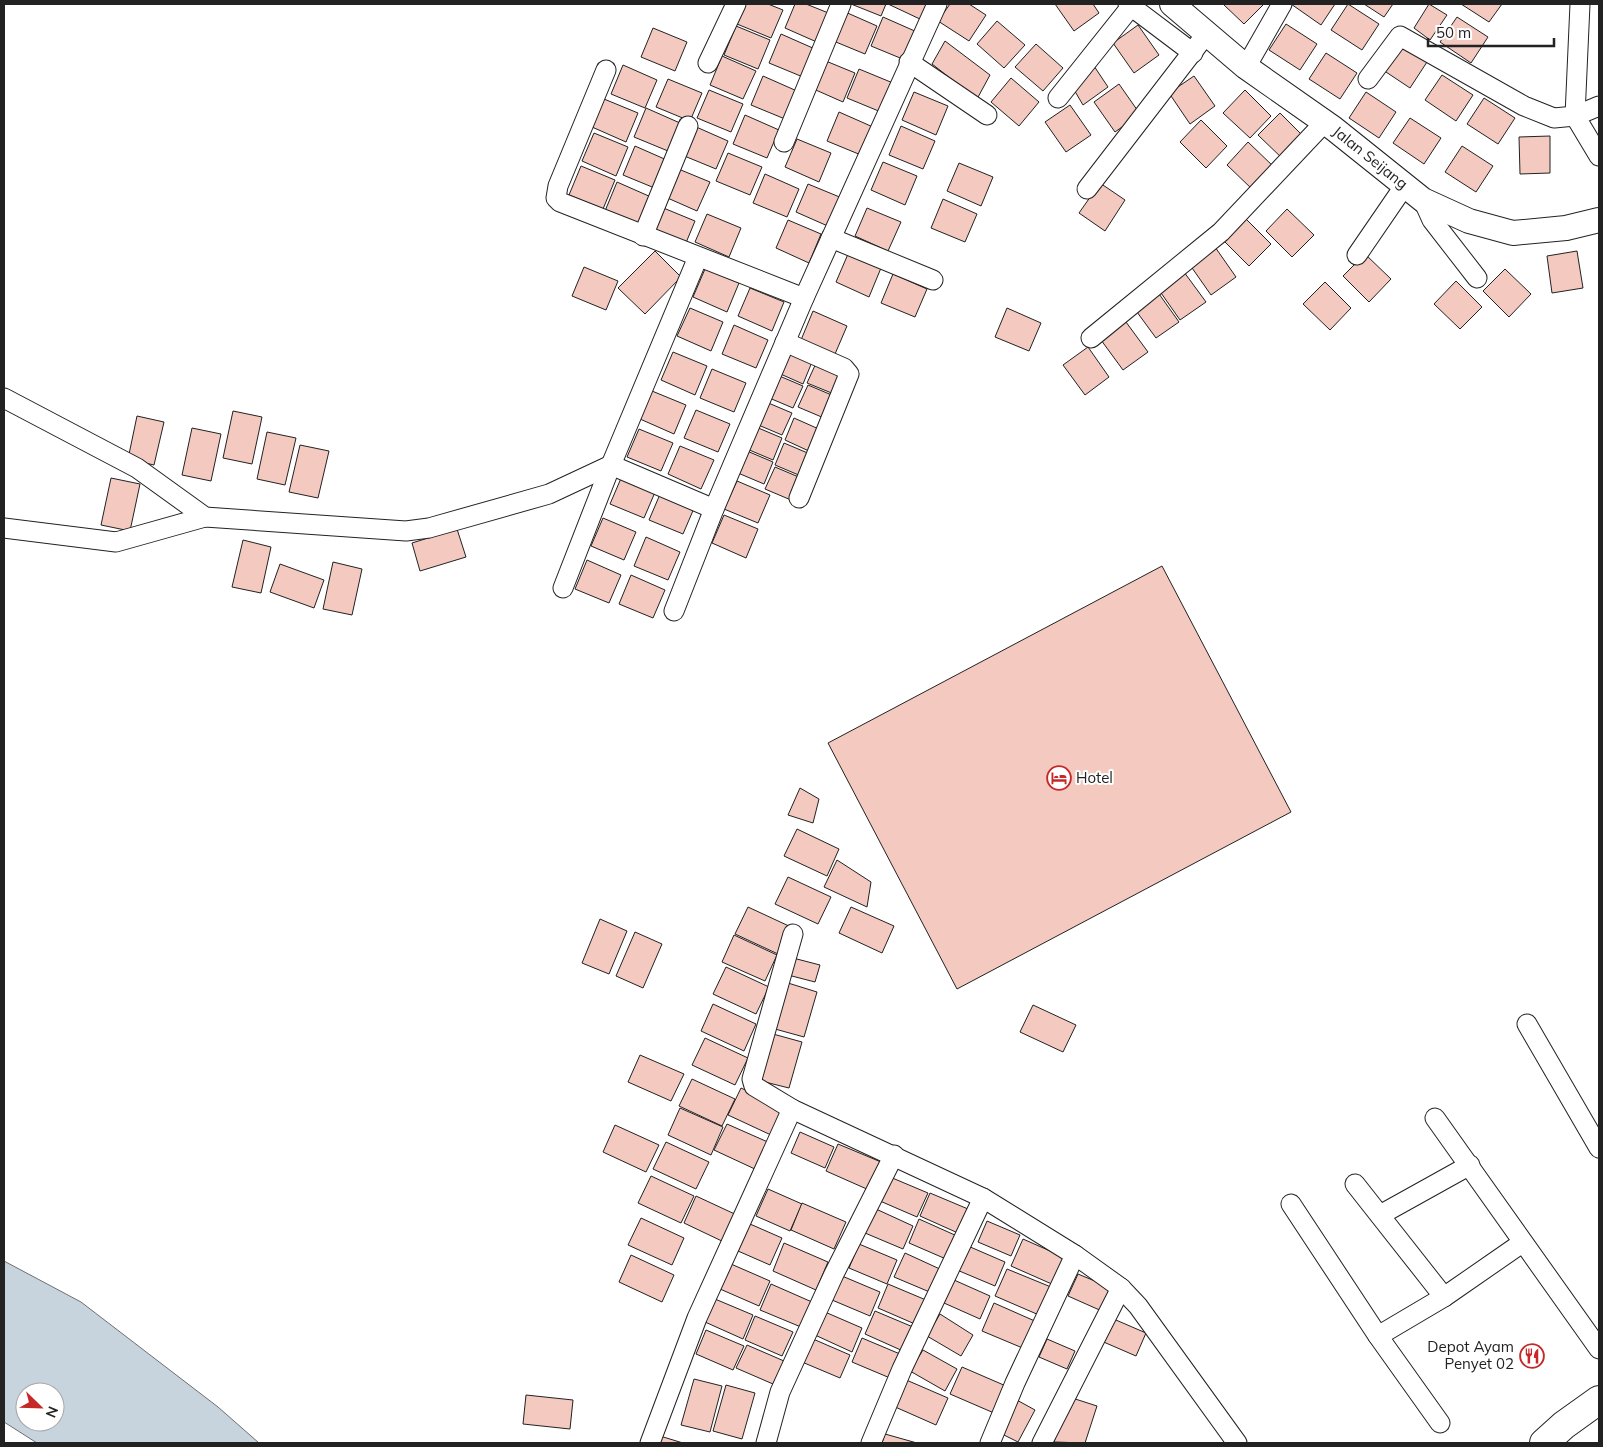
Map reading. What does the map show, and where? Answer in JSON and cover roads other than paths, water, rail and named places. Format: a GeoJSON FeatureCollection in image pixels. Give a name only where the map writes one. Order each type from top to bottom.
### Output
{"type":"FeatureCollection","features":[{"type":"Feature","properties":{"kind":"highway"},"geometry":{"type":"LineString","coordinates":[[1544,1443],[1564,1425],[1599,1400]]}},
{"type":"Feature","properties":{"kind":"main road","name":"Jalan Seijang"},"geometry":{"type":"LineString","coordinates":[[1172,4],[1246,67],[1324,123],[1414,192],[1470,221],[1512,233],[1566,228],[1599,220]]}},
{"type":"Feature","properties":{"kind":"street"},"geometry":{"type":"LineString","coordinates":[[708,63],[736,4]]}},
{"type":"Feature","properties":{"kind":"street"},"geometry":{"type":"LineString","coordinates":[[784,142],[841,4]]}},
{"type":"Feature","properties":{"kind":"street"},"geometry":{"type":"LineString","coordinates":[[674,611],[714,509],[785,342],[936,4]]}},
{"type":"Feature","properties":{"kind":"street"},"geometry":{"type":"LineString","coordinates":[[1246,67],[1282,4]]}},
{"type":"Feature","properties":{"kind":"street"},"geometry":{"type":"LineString","coordinates":[[1580,4],[1576,116],[1599,156]]}},
{"type":"Feature","properties":{"kind":"street"},"geometry":{"type":"LineString","coordinates":[[1058,98],[1131,5],[1193,53]]}},
{"type":"Feature","properties":{"kind":"street"},"geometry":{"type":"LineString","coordinates":[[1087,189],[1207,33]]}},
{"type":"Feature","properties":{"kind":"street"},"geometry":{"type":"LineString","coordinates":[[1368,79],[1400,36],[1524,106],[1554,118],[1576,116],[1599,106]]}},
{"type":"Feature","properties":{"kind":"street"},"geometry":{"type":"LineString","coordinates":[[909,62],[987,114]]}},
{"type":"Feature","properties":{"kind":"street"},"geometry":{"type":"LineString","coordinates":[[606,70],[558,186],[556,198],[560,202],[643,236],[804,298]]}},
{"type":"Feature","properties":{"kind":"street"},"geometry":{"type":"LineString","coordinates":[[1091,338],[1221,232],[1324,123]]}},
{"type":"Feature","properties":{"kind":"street"},"geometry":{"type":"LineString","coordinates":[[643,236],[688,126]]}},
{"type":"Feature","properties":{"kind":"street"},"geometry":{"type":"LineString","coordinates":[[1357,255],[1414,192],[1432,220],[1477,278]]}},
{"type":"Feature","properties":{"kind":"street"},"geometry":{"type":"LineString","coordinates":[[832,238],[933,280]]}},
{"type":"Feature","properties":{"kind":"street"},"geometry":{"type":"LineString","coordinates":[[563,588],[611,465],[698,257]]}},
{"type":"Feature","properties":{"kind":"street"},"geometry":{"type":"LineString","coordinates":[[785,342],[844,368],[848,374],[799,498]]}},
{"type":"Feature","properties":{"kind":"street"},"geometry":{"type":"LineString","coordinates":[[4,398],[137,468],[205,517]]}},
{"type":"Feature","properties":{"kind":"street"},"geometry":{"type":"LineString","coordinates":[[4,528],[116,542],[205,517],[406,531],[428,528],[549,494],[611,465],[714,509]]}},
{"type":"Feature","properties":{"kind":"street"},"geometry":{"type":"LineString","coordinates":[[793,934],[752,1079],[754,1086],[792,1109],[983,1198],[1075,1255],[1121,1288],[1138,1306],[1238,1443]]}},
{"type":"Feature","properties":{"kind":"street"},"geometry":{"type":"LineString","coordinates":[[1527,1024],[1599,1148]]}},
{"type":"Feature","properties":{"kind":"street"},"geometry":{"type":"LineString","coordinates":[[650,1443],[697,1318],[792,1109]]}},
{"type":"Feature","properties":{"kind":"street"},"geometry":{"type":"LineString","coordinates":[[1435,1118],[1599,1349]]}},
{"type":"Feature","properties":{"kind":"street"},"geometry":{"type":"LineString","coordinates":[[766,1443],[784,1384],[834,1274],[894,1155]]}},
{"type":"Feature","properties":{"kind":"street"},"geometry":{"type":"LineString","coordinates":[[1380,1215],[1470,1165]]}},
{"type":"Feature","properties":{"kind":"street"},"geometry":{"type":"LineString","coordinates":[[1355,1184],[1444,1297]]}},
{"type":"Feature","properties":{"kind":"street"},"geometry":{"type":"LineString","coordinates":[[871,1443],[902,1370],[983,1198]]}},
{"type":"Feature","properties":{"kind":"street"},"geometry":{"type":"LineString","coordinates":[[1291,1204],[1378,1336],[1440,1423]]}},
{"type":"Feature","properties":{"kind":"street"},"geometry":{"type":"LineString","coordinates":[[1378,1336],[1444,1297],[1522,1243]]}},
{"type":"Feature","properties":{"kind":"street"},"geometry":{"type":"LineString","coordinates":[[990,1443],[1015,1382],[1075,1255]]}},
{"type":"Feature","properties":{"kind":"street"},"geometry":{"type":"LineString","coordinates":[[1042,1443],[1121,1288]]}},
{"type":"Feature","properties":{"kind":"place","name":"Hotel"},"geometry":{"type":"Point","coordinates":[1059,778]}},
{"type":"Feature","properties":{"kind":"place","name":"Depot Ayam Penyet 02"},"geometry":{"type":"Point","coordinates":[1532,1356]}}]}
